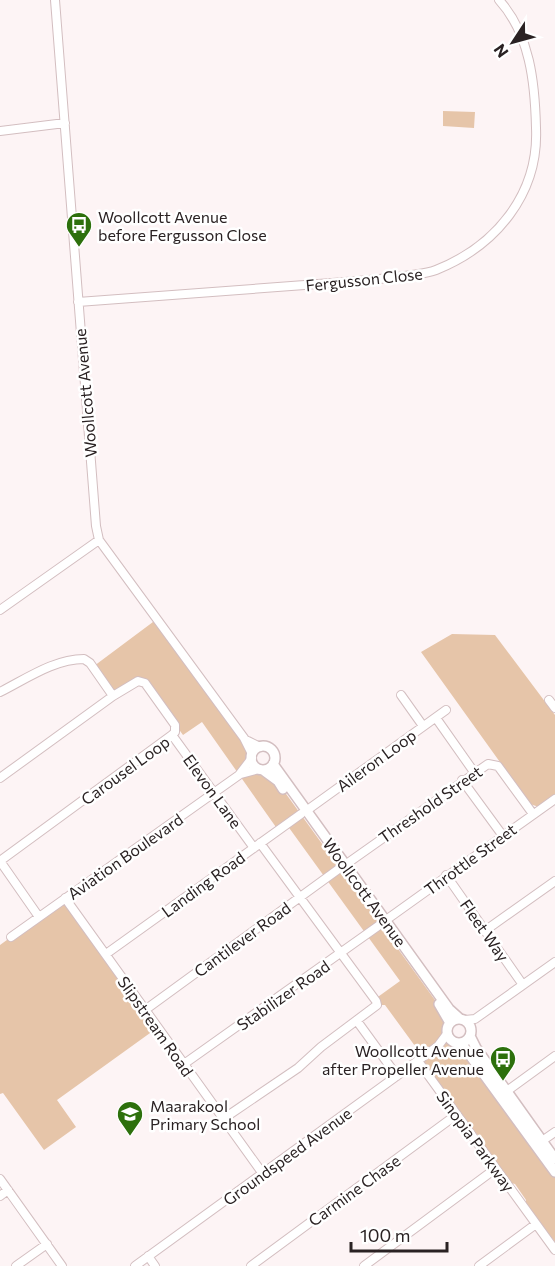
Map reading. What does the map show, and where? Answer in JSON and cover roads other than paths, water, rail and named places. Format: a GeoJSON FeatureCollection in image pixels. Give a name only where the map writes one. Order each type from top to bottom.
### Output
{"type":"FeatureCollection","features":[{"type":"Feature","properties":{"kind":"main road","name":"Woollcott Avenue"},"geometry":{"type":"LineString","coordinates":[[304,813],[278,781],[253,764],[255,753],[265,747],[271,750],[275,757],[273,764],[304,813],[445,1012],[465,1024],[476,1048],[555,1159]]}},
{"type":"Feature","properties":{"kind":"main road"},"geometry":{"type":"LineString","coordinates":[[261,770],[273,764]]}},
{"type":"Feature","properties":{"kind":"main road"},"geometry":{"type":"LineString","coordinates":[[454,1040],[465,1024]]}},
{"type":"Feature","properties":{"kind":"main road"},"geometry":{"type":"LineString","coordinates":[[454,1040],[465,1024]]}},
{"type":"Feature","properties":{"kind":"main road"},"geometry":{"type":"LineString","coordinates":[[454,1040],[555,1172]]}},
{"type":"Feature","properties":{"kind":"street","name":"Woollcott Avenue"},"geometry":{"type":"LineString","coordinates":[[55,0],[96,526],[99,540],[255,753]]}},
{"type":"Feature","properties":{"kind":"street","name":"Fergusson Close"},"geometry":{"type":"LineString","coordinates":[[78,302],[399,277],[433,272],[459,260],[485,243],[503,224],[521,198],[534,166],[537,139],[536,103],[530,64],[521,34],[499,0]]}},
{"type":"Feature","properties":{"kind":"street"},"geometry":{"type":"LineString","coordinates":[[0,131],[65,123]]}},
{"type":"Feature","properties":{"kind":"street"},"geometry":{"type":"LineString","coordinates":[[0,610],[99,540]]}},
{"type":"Feature","properties":{"kind":"street"},"geometry":{"type":"LineString","coordinates":[[0,692],[58,663],[84,658],[113,696]]}},
{"type":"Feature","properties":{"kind":"street","name":"Carousel Loop"},"geometry":{"type":"LineString","coordinates":[[0,778],[113,696],[138,681],[145,683],[175,725],[175,732],[172,735],[0,861]]}},
{"type":"Feature","properties":{"kind":"street"},"geometry":{"type":"LineString","coordinates":[[401,695],[423,726]]}},
{"type":"Feature","properties":{"kind":"street"},"geometry":{"type":"LineString","coordinates":[[549,700],[555,708]]}},
{"type":"Feature","properties":{"kind":"street","name":"Aileron Loop"},"geometry":{"type":"LineString","coordinates":[[304,813],[447,710]]}},
{"type":"Feature","properties":{"kind":"street"},"geometry":{"type":"LineString","coordinates":[[435,718],[474,772]]}},
{"type":"Feature","properties":{"kind":"street","name":"Elevon Lane"},"geometry":{"type":"LineString","coordinates":[[172,735],[214,793],[300,898],[376,1001],[377,1005],[357,1021]]}},
{"type":"Feature","properties":{"kind":"street","name":"Aviation Boulevard"},"geometry":{"type":"LineString","coordinates":[[11,937],[239,775],[255,753]]}},
{"type":"Feature","properties":{"kind":"street","name":"Threshold Street"},"geometry":{"type":"LineString","coordinates":[[342,866],[488,764],[498,766],[533,814]]}},
{"type":"Feature","properties":{"kind":"street","name":"Aviation Boulevard"},"geometry":{"type":"LineString","coordinates":[[239,775],[261,770]]}},
{"type":"Feature","properties":{"kind":"street"},"geometry":{"type":"LineString","coordinates":[[462,780],[503,836]]}},
{"type":"Feature","properties":{"kind":"street","name":"Throttle Street"},"geometry":{"type":"LineString","coordinates":[[383,922],[555,799]]}},
{"type":"Feature","properties":{"kind":"street","name":"Landing Road"},"geometry":{"type":"LineString","coordinates":[[106,954],[304,813]]}},
{"type":"Feature","properties":{"kind":"street"},"geometry":{"type":"LineString","coordinates":[[0,861],[39,917]]}},
{"type":"Feature","properties":{"kind":"street","name":"Cantilever Road"},"geometry":{"type":"LineString","coordinates":[[145,1010],[342,866]]}},
{"type":"Feature","properties":{"kind":"street","name":"Fleet Way"},"geometry":{"type":"LineString","coordinates":[[446,875],[523,985]]}},
{"type":"Feature","properties":{"kind":"street"},"geometry":{"type":"LineString","coordinates":[[486,930],[555,881]]}},
{"type":"Feature","properties":{"kind":"street","name":"Slipstream Road"},"geometry":{"type":"LineString","coordinates":[[65,898],[263,1174]]}},
{"type":"Feature","properties":{"kind":"street","name":"Stabilizer Road"},"geometry":{"type":"LineString","coordinates":[[184,1064],[383,922]]}},
{"type":"Feature","properties":{"kind":"street"},"geometry":{"type":"LineString","coordinates":[[465,1024],[555,962]]}},
{"type":"Feature","properties":{"kind":"street"},"geometry":{"type":"LineString","coordinates":[[223,1119],[298,1068],[321,1047],[357,1021],[396,1076]]}},
{"type":"Feature","properties":{"kind":"street","name":"Groundspeed Avenue"},"geometry":{"type":"LineString","coordinates":[[135,1266],[438,1046],[454,1040]]}},
{"type":"Feature","properties":{"kind":"street"},"geometry":{"type":"LineString","coordinates":[[507,1091],[555,1056]]}},
{"type":"Feature","properties":{"kind":"street","name":"Sinopia Parkway"},"geometry":{"type":"LineString","coordinates":[[418,1061],[555,1250]]}},
{"type":"Feature","properties":{"kind":"street","name":"Carmine Chase"},"geometry":{"type":"LineString","coordinates":[[251,1266],[456,1115]]}},
{"type":"Feature","properties":{"kind":"street"},"geometry":{"type":"LineString","coordinates":[[542,1141],[555,1132]]}},
{"type":"Feature","properties":{"kind":"street"},"geometry":{"type":"LineString","coordinates":[[364,1266],[495,1169]]}},
{"type":"Feature","properties":{"kind":"street"},"geometry":{"type":"LineString","coordinates":[[0,1179],[62,1266]]}},
{"type":"Feature","properties":{"kind":"street"},"geometry":{"type":"LineString","coordinates":[[0,1196],[8,1190]]}},
{"type":"Feature","properties":{"kind":"street"},"geometry":{"type":"LineString","coordinates":[[479,1266],[536,1224]]}},
{"type":"Feature","properties":{"kind":"street"},"geometry":{"type":"LineString","coordinates":[[16,1266],[47,1244]]}},
{"type":"Feature","properties":{"kind":"street"},"geometry":{"type":"LineString","coordinates":[[148,1256],[155,1266]]}},
{"type":"Feature","properties":{"kind":"place","name":"Woollcott Avenue before Fergusson Close"},"geometry":{"type":"Point","coordinates":[79,248]}},
{"type":"Feature","properties":{"kind":"place","name":"Woollcott Avenue after Propeller Avenue"},"geometry":{"type":"Point","coordinates":[503,1082]}},
{"type":"Feature","properties":{"kind":"place","name":"Maarakool Primary School"},"geometry":{"type":"Point","coordinates":[130,1137]}}]}
